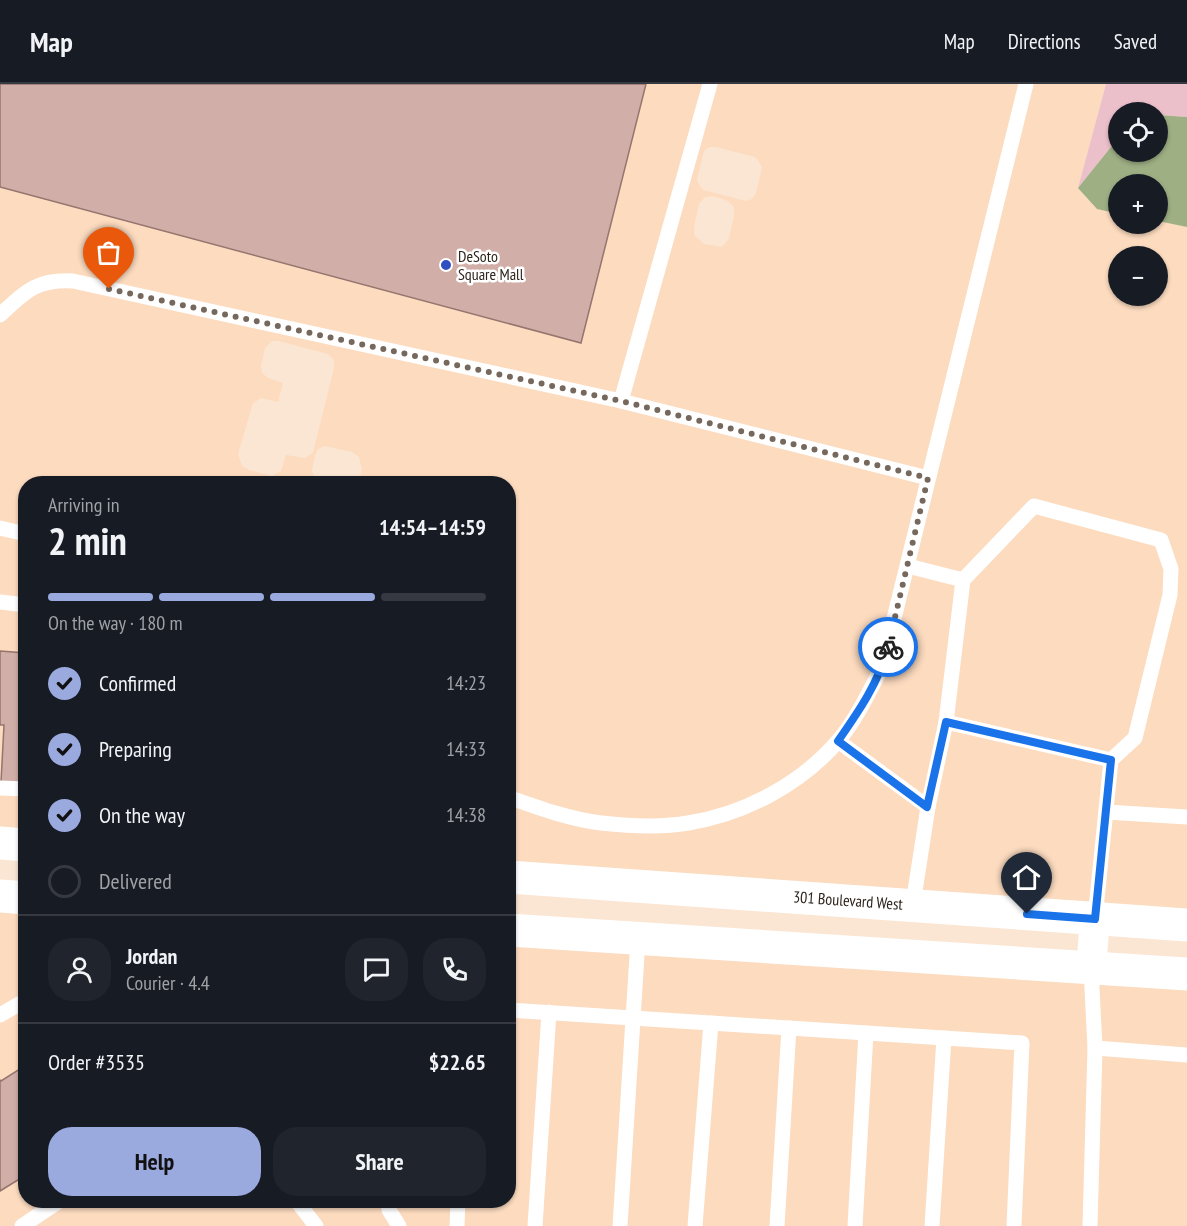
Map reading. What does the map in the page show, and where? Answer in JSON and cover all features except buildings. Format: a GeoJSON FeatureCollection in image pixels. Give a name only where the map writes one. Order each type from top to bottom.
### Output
{"type":"FeatureCollection","features":[{"type":"Feature","properties":{"kind":"main road"},"geometry":{"type":"LineString","coordinates":[[0,843],[18,844]]}},
{"type":"Feature","properties":{"kind":"main road","name":"301 Boulevard West"},"geometry":{"type":"LineString","coordinates":[[516,878],[1187,925]]}},
{"type":"Feature","properties":{"kind":"main road"},"geometry":{"type":"LineString","coordinates":[[0,896],[18,897]]}},
{"type":"Feature","properties":{"kind":"main road"},"geometry":{"type":"LineString","coordinates":[[516,931],[1187,974]]}},
{"type":"Feature","properties":{"kind":"street"},"geometry":{"type":"LineString","coordinates":[[1091,969],[1095,919]]}},
{"type":"Feature","properties":{"kind":"lane"},"geometry":{"type":"LineString","coordinates":[[621,401],[710,84]]}},
{"type":"Feature","properties":{"kind":"lane"},"geometry":{"type":"LineString","coordinates":[[516,800],[551,812],[599,822],[641,826],[687,823],[729,812],[787,785],[814,765],[838,741],[862,706],[882,667],[1026,84]]}},
{"type":"Feature","properties":{"kind":"lane"},"geometry":{"type":"LineString","coordinates":[[0,315],[28,289],[44,282],[73,281],[621,401],[928,478]]}},
{"type":"Feature","properties":{"kind":"lane"},"geometry":{"type":"LineString","coordinates":[[913,904],[927,807],[946,722],[963,580],[1034,506],[1161,540],[1171,569],[1170,595],[1135,738],[1111,760],[1095,919]]}},
{"type":"Feature","properties":{"kind":"lane"},"geometry":{"type":"LineString","coordinates":[[0,528],[18,532]]}},
{"type":"Feature","properties":{"kind":"lane"},"geometry":{"type":"LineString","coordinates":[[908,566],[963,580]]}},
{"type":"Feature","properties":{"kind":"lane"},"geometry":{"type":"LineString","coordinates":[[0,602],[18,604]]}},
{"type":"Feature","properties":{"kind":"lane"},"geometry":{"type":"LineString","coordinates":[[946,722],[1111,760]]}},
{"type":"Feature","properties":{"kind":"lane"},"geometry":{"type":"LineString","coordinates":[[838,741],[927,807]]}},
{"type":"Feature","properties":{"kind":"lane"},"geometry":{"type":"LineString","coordinates":[[0,788],[18,789]]}},
{"type":"Feature","properties":{"kind":"lane"},"geometry":{"type":"LineString","coordinates":[[1106,812],[1187,817]]}},
{"type":"Feature","properties":{"kind":"lane"},"geometry":{"type":"LineString","coordinates":[[620,1226],[638,939]]}},
{"type":"Feature","properties":{"kind":"lane"},"geometry":{"type":"LineString","coordinates":[[1090,1226],[1095,1048],[1091,969]]}},
{"type":"Feature","properties":{"kind":"lane"},"geometry":{"type":"LineString","coordinates":[[0,1016],[18,1005]]}},
{"type":"Feature","properties":{"kind":"lane"},"geometry":{"type":"LineString","coordinates":[[516,1010],[1022,1043],[1014,1226]]}},
{"type":"Feature","properties":{"kind":"lane"},"geometry":{"type":"LineString","coordinates":[[535,1226],[549,1012]]}},
{"type":"Feature","properties":{"kind":"lane"},"geometry":{"type":"LineString","coordinates":[[695,1226],[711,1023]]}},
{"type":"Feature","properties":{"kind":"lane"},"geometry":{"type":"LineString","coordinates":[[777,1226],[789,1028]]}},
{"type":"Feature","properties":{"kind":"lane"},"geometry":{"type":"LineString","coordinates":[[855,1226],[866,1032]]}},
{"type":"Feature","properties":{"kind":"lane"},"geometry":{"type":"LineString","coordinates":[[932,1226],[944,1038]]}},
{"type":"Feature","properties":{"kind":"lane"},"geometry":{"type":"LineString","coordinates":[[1095,1048],[1187,1055]]}},
{"type":"Feature","properties":{"kind":"lane"},"geometry":{"type":"LineString","coordinates":[[22,1226],[49,1208]]}},
{"type":"Feature","properties":{"kind":"lane"},"geometry":{"type":"LineString","coordinates":[[302,1208],[316,1226]]}},
{"type":"Feature","properties":{"kind":"lane"},"geometry":{"type":"LineString","coordinates":[[390,1208],[399,1226]]}},
{"type":"Feature","properties":{"kind":"lane"},"geometry":{"type":"LineString","coordinates":[[457,1226],[458,1208]]}},
{"type":"Feature","properties":{"kind":"shaded area"},"geometry":{"type":"Polygon","coordinates":[[[0,84],[1106,84],[1078,188],[1097,209],[1108,212],[1108,234],[1168,234],[1168,223],[1187,227],[1187,910],[516,866],[516,476],[360,476],[362,469],[359,457],[352,452],[325,446],[318,449],[315,455],[312,471],[314,476],[272,476],[18,476],[18,831],[0,830],[0,84]],[[709,147],[704,151],[698,183],[703,190],[746,201],[752,199],[756,193],[762,168],[758,160],[755,157],[709,147]],[[713,196],[705,197],[699,204],[694,235],[704,244],[722,247],[729,239],[734,207],[728,201],[713,196]],[[272,341],[265,348],[261,366],[262,373],[268,378],[283,383],[278,402],[261,398],[253,403],[238,454],[242,466],[272,476],[281,471],[286,455],[305,458],[313,453],[334,368],[334,360],[328,354],[279,341],[272,341]]]}},
{"type":"Feature","properties":{"kind":"shaded area"},"geometry":{"type":"Polygon","coordinates":[[[1106,84],[1187,84],[1187,117],[1168,116],[1168,102],[1108,102],[1108,151],[1078,188],[1106,84]]]}},
{"type":"Feature","properties":{"kind":"shaded area"},"geometry":{"type":"Polygon","coordinates":[[[1168,116],[1187,117],[1187,227],[1168,223],[1168,174],[1108,174],[1108,212],[1097,209],[1078,188],[1108,151],[1108,162],[1168,162],[1168,116]]]}},
{"type":"Feature","properties":{"kind":"shaded area"},"geometry":{"type":"Polygon","coordinates":[[[0,910],[18,911],[18,1208],[516,1208],[516,943],[1187,988],[1187,1226],[0,1226],[0,910]]]}},
{"type":"Feature","properties":{"kind":"way so far"},"geometry":{"type":"LineString","coordinates":[[109,289],[621,401],[928,478],[888,647]]}},
{"type":"Feature","properties":{"kind":"place","name":"DeSoto Square Mall"},"geometry":{"type":"Point","coordinates":[446,265]}},
{"type":"Feature","properties":{"kind":"route"},"geometry":{"type":"LineString","coordinates":[[888,647],[882,667],[862,706],[838,741],[927,807],[946,722],[1111,760],[1095,919],[1027,914]]}}]}
